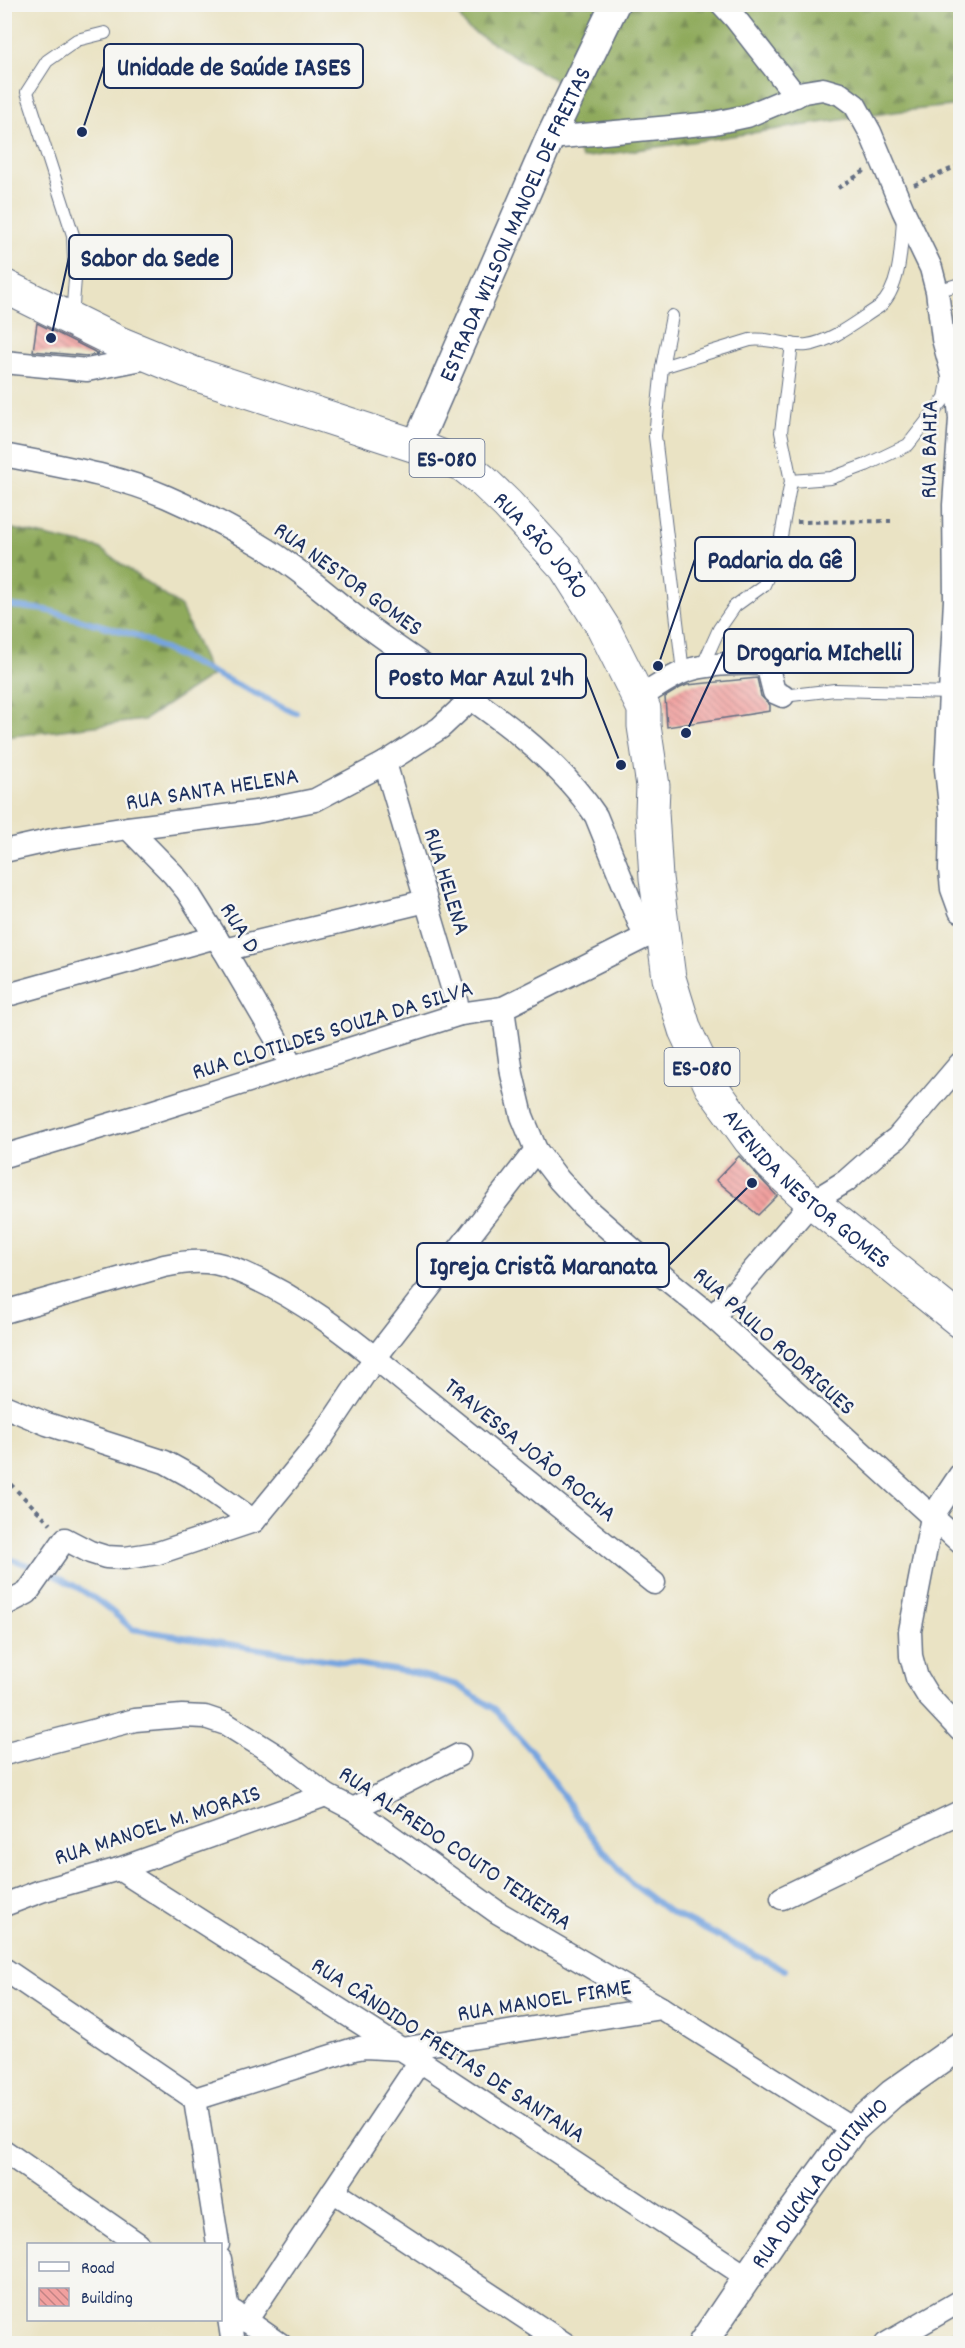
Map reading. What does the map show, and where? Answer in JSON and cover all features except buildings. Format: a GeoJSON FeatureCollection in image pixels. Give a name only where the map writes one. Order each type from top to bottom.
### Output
{"type":"FeatureCollection","features":[{"type":"Feature","properties":{"kind":"main road","name":"ES-080"},"geometry":{"type":"LineString","coordinates":[[4,286],[152,357]]}},
{"type":"Feature","properties":{"kind":"main road","name":"RUA SÃO JOÃO"},"geometry":{"type":"LineString","coordinates":[[152,357],[195,374],[416,446],[464,465],[482,480],[565,567],[603,627],[644,709],[644,726],[653,786],[653,931]]}},
{"type":"Feature","properties":{"kind":"main road","name":"AVENIDA NESTOR GOMES"},"geometry":{"type":"LineString","coordinates":[[653,931],[684,1030],[711,1086],[750,1140],[771,1164],[812,1202],[960,1321]]}},
{"type":"Feature","properties":{"kind":"street","name":"ESTRADA WILSON MANOEL DE FREITAS"},"geometry":{"type":"LineString","coordinates":[[416,446],[550,138],[615,4]]}},
{"type":"Feature","properties":{"kind":"street"},"geometry":{"type":"LineString","coordinates":[[722,4],[796,96]]}},
{"type":"Feature","properties":{"kind":"street","name":"RUA BAHIA"},"geometry":{"type":"LineString","coordinates":[[550,138],[714,123],[747,116],[796,96],[823,89],[840,94],[855,105],[870,132],[931,268],[937,291],[943,339],[956,368],[960,419],[958,600],[946,769],[951,814],[950,870],[952,889],[960,911]]}},
{"type":"Feature","properties":{"kind":"street"},"geometry":{"type":"LineString","coordinates":[[4,362],[87,370],[152,357]]}},
{"type":"Feature","properties":{"kind":"street","name":"RUA NESTOR GOMES"},"geometry":{"type":"LineString","coordinates":[[4,455],[124,481],[204,515],[262,546],[377,633],[471,699],[555,765],[585,800],[596,816],[653,931]]}},
{"type":"Feature","properties":{"kind":"street"},"geometry":{"type":"LineString","coordinates":[[640,697],[693,670],[767,664],[774,692],[783,696]]}},
{"type":"Feature","properties":{"kind":"street","name":"RUA SANTA HELENA"},"geometry":{"type":"LineString","coordinates":[[4,851],[57,839],[128,828],[256,812],[301,803],[329,794],[385,763],[440,728],[471,699]]}},
{"type":"Feature","properties":{"kind":"street","name":"RUA HELENA"},"geometry":{"type":"LineString","coordinates":[[385,763],[460,1014]]}},
{"type":"Feature","properties":{"kind":"street","name":"RUA D"},"geometry":{"type":"LineString","coordinates":[[128,828],[173,874],[220,944],[292,1066]]}},
{"type":"Feature","properties":{"kind":"street"},"geometry":{"type":"LineString","coordinates":[[4,996],[220,944],[426,901]]}},
{"type":"Feature","properties":{"kind":"street","name":"RUA CLOTILDES SOUZA DA SILVA"},"geometry":{"type":"LineString","coordinates":[[4,1156],[460,1014],[503,1008],[653,931]]}},
{"type":"Feature","properties":{"kind":"street","name":"RUA PAULO RODRIGUES"},"geometry":{"type":"LineString","coordinates":[[503,1008],[512,1074],[522,1116],[536,1150],[583,1206],[665,1278],[714,1317],[960,1542]]}},
{"type":"Feature","properties":{"kind":"street"},"geometry":{"type":"LineString","coordinates":[[714,1317],[812,1202],[846,1182],[897,1138],[960,1064]]}},
{"type":"Feature","properties":{"kind":"street"},"geometry":{"type":"LineString","coordinates":[[4,1605],[27,1593],[65,1539],[90,1552],[125,1558],[158,1553],[254,1521],[318,1443],[375,1358],[536,1150]]}},
{"type":"Feature","properties":{"kind":"street","name":"TRAVESSA JOÃO ROCHA"},"geometry":{"type":"LineString","coordinates":[[4,1312],[188,1261],[210,1262],[231,1267],[301,1304],[375,1358],[654,1583]]}},
{"type":"Feature","properties":{"kind":"street"},"geometry":{"type":"LineString","coordinates":[[4,1406],[46,1424],[165,1462],[192,1476],[254,1521]]}},
{"type":"Feature","properties":{"kind":"street"},"geometry":{"type":"LineString","coordinates":[[960,1475],[932,1517],[910,1631],[911,1656],[917,1678],[928,1696],[960,1730]]}},
{"type":"Feature","properties":{"kind":"street","name":"RUA ALFREDO COUTO TEIXEIRA"},"geometry":{"type":"LineString","coordinates":[[4,1754],[135,1720],[182,1716],[205,1717],[226,1724],[274,1754],[327,1795],[353,1809],[497,1912],[662,2008],[853,2129]]}},
{"type":"Feature","properties":{"kind":"street"},"geometry":{"type":"LineString","coordinates":[[353,1809],[459,1755]]}},
{"type":"Feature","properties":{"kind":"street","name":"RUA MANOEL M. MORAIS"},"geometry":{"type":"LineString","coordinates":[[4,1905],[41,1891],[119,1869],[327,1795]]}},
{"type":"Feature","properties":{"kind":"street"},"geometry":{"type":"LineString","coordinates":[[783,1898],[960,1812]]}},
{"type":"Feature","properties":{"kind":"street","name":"RUA CÂNDIDO FREITAS DE SANTANA"},"geometry":{"type":"LineString","coordinates":[[119,1869],[410,2055],[747,2277]]}},
{"type":"Feature","properties":{"kind":"street"},"geometry":{"type":"LineString","coordinates":[[4,1969],[195,2099],[218,2243]]}},
{"type":"Feature","properties":{"kind":"street","name":"RUA MANOEL FIRME"},"geometry":{"type":"LineString","coordinates":[[195,2099],[354,2049],[365,2047],[410,2055],[662,2008]]}},
{"type":"Feature","properties":{"kind":"street","name":"RUA DUCKLA COUTINHO"},"geometry":{"type":"LineString","coordinates":[[702,2343],[853,2129],[892,2094],[960,2046]]}},
{"type":"Feature","properties":{"kind":"street"},"geometry":{"type":"LineString","coordinates":[[231,2310],[333,2191],[410,2055]]}},
{"type":"Feature","properties":{"kind":"street"},"geometry":{"type":"LineString","coordinates":[[4,2151],[137,2243]]}},
{"type":"Feature","properties":{"kind":"street"},"geometry":{"type":"LineString","coordinates":[[333,2191],[565,2343]]}},
{"type":"Feature","properties":{"kind":"street"},"geometry":{"type":"LineString","coordinates":[[222,2268],[231,2310],[233,2343]]}},
{"type":"Feature","properties":{"kind":"street"},"geometry":{"type":"LineString","coordinates":[[886,2343],[960,2301]]}},
{"type":"Feature","properties":{"kind":"street"},"geometry":{"type":"LineString","coordinates":[[231,2310],[280,2343]]}},
{"type":"Feature","properties":{"kind":"lane"},"geometry":{"type":"LineString","coordinates":[[72,320],[75,279],[73,235],[27,92],[47,61],[77,40],[105,33]]}},
{"type":"Feature","properties":{"kind":"lane"},"geometry":{"type":"LineString","coordinates":[[662,367],[750,340],[763,338],[807,345],[822,341],[879,307],[893,291],[897,267],[900,202]]}},
{"type":"Feature","properties":{"kind":"lane"},"geometry":{"type":"LineString","coordinates":[[937,291],[960,284]]}},
{"type":"Feature","properties":{"kind":"lane"},"geometry":{"type":"LineString","coordinates":[[672,316],[662,367],[655,435],[693,670]]}},
{"type":"Feature","properties":{"kind":"lane"},"geometry":{"type":"LineString","coordinates":[[693,670],[735,606],[764,585],[778,553],[791,481],[781,432],[792,344]]}},
{"type":"Feature","properties":{"kind":"lane"},"geometry":{"type":"LineString","coordinates":[[791,481],[831,478],[874,462],[908,445],[945,398],[956,368]]}},
{"type":"Feature","properties":{"kind":"lane"},"geometry":{"type":"LineString","coordinates":[[783,696],[835,690],[951,693]]}},
{"type":"Feature","properties":{"kind":"path"},"geometry":{"type":"LineString","coordinates":[[838,188],[882,160]]}},
{"type":"Feature","properties":{"kind":"path"},"geometry":{"type":"LineString","coordinates":[[900,202],[960,165]]}},
{"type":"Feature","properties":{"kind":"path"},"geometry":{"type":"LineString","coordinates":[[784,522],[891,521]]}},
{"type":"Feature","properties":{"kind":"path"},"geometry":{"type":"LineString","coordinates":[[4,1478],[65,1539]]}},
{"type":"Feature","properties":{"kind":"green space"},"geometry":{"type":"Polygon","coordinates":[[[452,5],[960,5],[960,105],[894,112],[582,158],[563,120],[575,92],[467,28],[452,5]]]}},
{"type":"Feature","properties":{"kind":"green space"},"geometry":{"type":"Polygon","coordinates":[[[4,527],[99,548],[181,607],[211,676],[144,720],[5,737],[4,527]]]}},
{"type":"Feature","properties":{"kind":"green space"},"geometry":{"type":"Polygon","coordinates":[[[960,2328],[960,2343],[931,2343],[960,2328]]]}},
{"type":"Feature","properties":{"kind":"waterway"},"geometry":{"type":"LineString","coordinates":[[4,605],[46,610],[135,635],[296,713]]}},
{"type":"Feature","properties":{"kind":"waterway"},"geometry":{"type":"LineString","coordinates":[[4,1557],[40,1569]]}},
{"type":"Feature","properties":{"kind":"waterway"},"geometry":{"type":"LineString","coordinates":[[49,1573],[93,1597],[132,1629],[414,1673],[457,1685],[495,1709],[535,1755],[586,1829],[629,1881],[668,1911],[785,1970]]}},
{"type":"Feature","properties":{"kind":"place","name":"Unidade de Saúde IASES"},"geometry":{"type":"Point","coordinates":[82,132]}},
{"type":"Feature","properties":{"kind":"place","name":"Sabor da Sede"},"geometry":{"type":"Point","coordinates":[51,338]}},
{"type":"Feature","properties":{"kind":"place","name":"Padaria da Gê"},"geometry":{"type":"Point","coordinates":[658,666]}},
{"type":"Feature","properties":{"kind":"place","name":"Drogaria MIchelli"},"geometry":{"type":"Point","coordinates":[686,733]}},
{"type":"Feature","properties":{"kind":"place","name":"Posto Mar Azul 24h"},"geometry":{"type":"Point","coordinates":[621,765]}},
{"type":"Feature","properties":{"kind":"place","name":"Igreja Cristã Maranata"},"geometry":{"type":"Point","coordinates":[752,1183]}}]}
